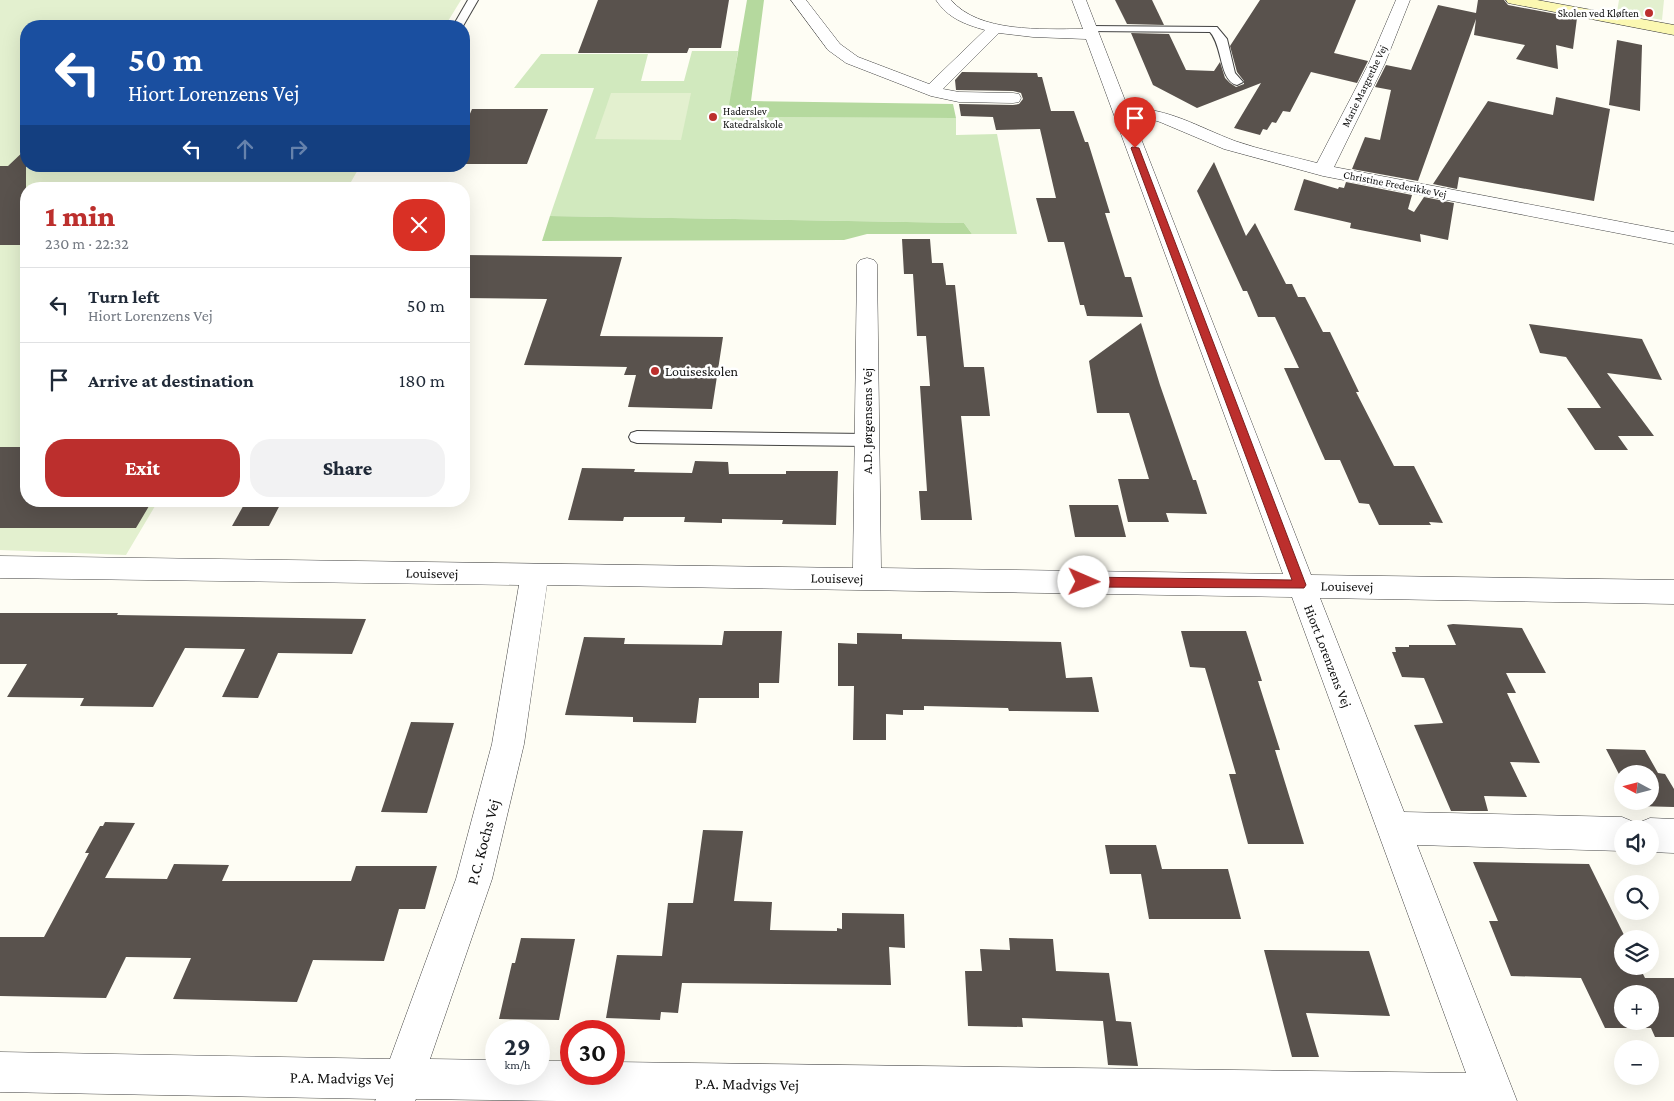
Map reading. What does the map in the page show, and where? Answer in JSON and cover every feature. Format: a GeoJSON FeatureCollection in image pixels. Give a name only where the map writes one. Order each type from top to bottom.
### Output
{"type":"FeatureCollection","features":[{"type":"Feature","properties":{"kind":"street"},"geometry":{"type":"LineString","coordinates":[[798,0],[834,47],[852,60],[931,91],[959,97],[1013,98]]}},
{"type":"Feature","properties":{"kind":"street"},"geometry":{"type":"LineString","coordinates":[[943,0],[946,5],[962,17],[995,29],[1018,32],[1090,32]]}},
{"type":"Feature","properties":{"kind":"street","name":"Hiort Lorenzens Vej"},"geometry":{"type":"LineString","coordinates":[[1079,0],[1496,1097]]}},
{"type":"Feature","properties":{"kind":"street","name":"Marie Margrethe Vej"},"geometry":{"type":"LineString","coordinates":[[1323,170],[1377,63],[1403,0]]}},
{"type":"Feature","properties":{"kind":"street"},"geometry":{"type":"LineString","coordinates":[[1513,0],[1674,30]]}},
{"type":"Feature","properties":{"kind":"street"},"geometry":{"type":"LineString","coordinates":[[931,91],[995,29]]}},
{"type":"Feature","properties":{"kind":"street","name":"Christine Frederikke Vej"},"geometry":{"type":"LineString","coordinates":[[1122,113],[1148,114],[1166,118],[1230,146],[1323,170],[1674,238]]}},
{"type":"Feature","properties":{"kind":"street","name":"A.D. Jørgensens Vej"},"geometry":{"type":"LineString","coordinates":[[867,264],[867,579]]}},
{"type":"Feature","properties":{"kind":"street","name":"Louisevej"},"geometry":{"type":"LineString","coordinates":[[0,567],[1674,592]]}},
{"type":"Feature","properties":{"kind":"street","name":"P.C. Kochs Vej"},"geometry":{"type":"LineString","coordinates":[[399,1090],[476,869],[508,744],[535,574]]}},
{"type":"Feature","properties":{"kind":"street"},"geometry":{"type":"LineString","coordinates":[[1395,828],[1614,834]]}},
{"type":"Feature","properties":{"kind":"street"},"geometry":{"type":"LineString","coordinates":[[1659,835],[1674,836]]}},
{"type":"Feature","properties":{"kind":"street","name":"P.A. Madvigs Vej"},"geometry":{"type":"LineString","coordinates":[[0,1072],[399,1090],[1496,1097]]}},
{"type":"Feature","properties":{"kind":"lane"},"geometry":{"type":"LineString","coordinates":[[461,20],[473,0]]}},
{"type":"Feature","properties":{"kind":"lane"},"geometry":{"type":"LineString","coordinates":[[1090,32],[1214,29],[1222,39],[1230,74],[1237,82]]}},
{"type":"Feature","properties":{"kind":"lane"},"geometry":{"type":"LineString","coordinates":[[637,437],[867,440]]}},
{"type":"Feature","properties":{"kind":"green space"},"geometry":{"type":"Polygon","coordinates":[[[0,0],[461,0],[449,20],[20,20],[20,172],[357,172],[351,182],[20,182],[20,507],[154,507],[126,555],[0,550],[0,0]]]}},
{"type":"Feature","properties":{"kind":"green space"},"geometry":{"type":"Polygon","coordinates":[[[747,0],[764,0],[751,101],[953,104],[956,118],[727,117],[747,0]]]}},
{"type":"Feature","properties":{"kind":"green space"},"geometry":{"type":"Polygon","coordinates":[[[1619,0],[1664,0],[1662,20],[1617,12],[1619,0]]]}},
{"type":"Feature","properties":{"kind":"green space","name":"Haderslev Katedralskole"},"geometry":{"type":"Polygon","coordinates":[[[692,51],[738,51],[728,117],[956,118],[956,135],[997,134],[1017,234],[972,234],[964,223],[550,216],[594,88],[514,88],[541,54],[648,54],[641,81],[684,81],[692,51]]]}},
{"type":"Feature","properties":{"kind":"green space"},"geometry":{"type":"Polygon","coordinates":[[[611,93],[691,93],[681,140],[595,139],[611,93]]]}},
{"type":"Feature","properties":{"kind":"green space"},"geometry":{"type":"Polygon","coordinates":[[[550,216],[964,223],[972,234],[867,234],[844,240],[542,241],[550,216]]]}},
{"type":"Feature","properties":{"kind":"building"},"geometry":{"type":"Polygon","coordinates":[[[598,0],[729,0],[721,48],[689,48],[687,53],[578,53],[598,0]]]}},
{"type":"Feature","properties":{"kind":"building"},"geometry":{"type":"Polygon","coordinates":[[[1115,0],[1152,0],[1164,25],[1127,24],[1115,0]]]}},
{"type":"Feature","properties":{"kind":"building"},"geometry":{"type":"Polygon","coordinates":[[[1260,0],[1356,0],[1334,53],[1368,61],[1357,83],[1311,72],[1290,112],[1283,111],[1276,123],[1272,122],[1267,130],[1263,129],[1260,135],[1234,128],[1261,83],[1197,108],[1153,85],[1131,33],[1169,34],[1186,70],[1214,71],[1220,62],[1225,78],[1230,83],[1236,87],[1244,84],[1244,81],[1237,72],[1230,46],[1260,0]]]}},
{"type":"Feature","properties":{"kind":"building"},"geometry":{"type":"Polygon","coordinates":[[[1478,0],[1504,0],[1508,5],[1577,18],[1573,49],[1556,45],[1558,69],[1516,59],[1525,45],[1474,35],[1476,19],[1418,181],[1352,169],[1365,137],[1380,140],[1391,90],[1375,87],[1386,65],[1411,70],[1438,5],[1476,13],[1478,0]]]}},
{"type":"Feature","properties":{"kind":"building"},"geometry":{"type":"Polygon","coordinates":[[[1617,40],[1642,45],[1640,111],[1609,105],[1617,40]]]}},
{"type":"Feature","properties":{"kind":"building"},"geometry":{"type":"Polygon","coordinates":[[[962,72],[1037,73],[1038,77],[1042,77],[1051,111],[1074,111],[1085,142],[1088,142],[1110,213],[1105,213],[1125,277],[1131,277],[1143,317],[1087,316],[1084,305],[1080,305],[1064,242],[1048,242],[1036,198],[1056,198],[1040,129],[996,130],[993,117],[961,116],[959,104],[1013,105],[1019,104],[1023,99],[1021,93],[1013,91],[956,90],[955,80],[962,72]]]}},
{"type":"Feature","properties":{"kind":"building"},"geometry":{"type":"Polygon","coordinates":[[[1556,97],[1610,109],[1594,201],[1459,177],[1457,189],[1433,184],[1488,101],[1553,115],[1556,97]]]}},
{"type":"Feature","properties":{"kind":"building"},"geometry":{"type":"Polygon","coordinates":[[[472,109],[548,109],[527,164],[470,164],[470,114],[472,109]]]}},
{"type":"Feature","properties":{"kind":"building"},"geometry":{"type":"Polygon","coordinates":[[[20,155],[20,172],[26,172],[26,182],[20,182],[20,245],[0,245],[0,166],[8,166],[20,155]]]}},
{"type":"Feature","properties":{"kind":"building"},"geometry":{"type":"Polygon","coordinates":[[[1214,162],[1246,236],[1255,223],[1286,284],[1292,284],[1298,297],[1305,297],[1323,332],[1330,332],[1359,392],[1356,392],[1394,466],[1414,466],[1443,523],[1429,522],[1431,525],[1379,525],[1369,504],[1359,503],[1340,460],[1325,460],[1284,368],[1299,368],[1275,317],[1258,317],[1247,291],[1243,291],[1197,191],[1214,162]]]}},
{"type":"Feature","properties":{"kind":"building"},"geometry":{"type":"Polygon","coordinates":[[[1304,179],[1338,189],[1339,187],[1344,188],[1346,182],[1412,195],[1408,209],[1414,212],[1424,197],[1454,203],[1448,240],[1420,234],[1421,242],[1350,228],[1351,223],[1294,210],[1304,179]]]}},
{"type":"Feature","properties":{"kind":"building"},"geometry":{"type":"Polygon","coordinates":[[[902,239],[930,239],[932,263],[943,263],[946,285],[955,285],[964,367],[984,367],[990,416],[961,416],[972,520],[921,520],[919,491],[927,491],[920,386],[930,386],[926,336],[917,336],[913,274],[904,274],[902,239]]]}},
{"type":"Feature","properties":{"kind":"building"},"geometry":{"type":"Polygon","coordinates":[[[470,255],[622,257],[600,336],[723,337],[712,409],[628,407],[636,375],[624,375],[627,367],[524,365],[547,299],[470,298],[470,255]]]}},
{"type":"Feature","properties":{"kind":"building"},"geometry":{"type":"Polygon","coordinates":[[[1141,323],[1160,385],[1193,480],[1196,480],[1207,514],[1166,513],[1169,522],[1128,522],[1118,479],[1149,479],[1129,413],[1097,413],[1089,361],[1141,323]]]}},
{"type":"Feature","properties":{"kind":"building"},"geometry":{"type":"Polygon","coordinates":[[[1529,324],[1642,339],[1662,380],[1607,373],[1654,436],[1618,436],[1628,450],[1595,450],[1567,408],[1601,408],[1566,357],[1540,353],[1529,324]]]}},
{"type":"Feature","properties":{"kind":"building"},"geometry":{"type":"Polygon","coordinates":[[[0,447],[20,447],[20,507],[148,507],[136,528],[0,528],[0,447]]]}},
{"type":"Feature","properties":{"kind":"building"},"geometry":{"type":"Polygon","coordinates":[[[695,461],[728,462],[729,474],[786,474],[786,471],[838,471],[836,525],[782,524],[783,520],[722,519],[722,523],[684,522],[685,517],[624,517],[623,521],[568,520],[582,468],[635,469],[634,472],[692,473],[695,461]]]}},
{"type":"Feature","properties":{"kind":"building"},"geometry":{"type":"Polygon","coordinates":[[[1069,505],[1118,505],[1126,537],[1075,537],[1069,505]]]}},
{"type":"Feature","properties":{"kind":"building"},"geometry":{"type":"Polygon","coordinates":[[[243,507],[279,507],[269,526],[232,526],[243,507]]]}},
{"type":"Feature","properties":{"kind":"building"},"geometry":{"type":"Polygon","coordinates":[[[0,613],[118,613],[117,615],[366,619],[352,654],[278,653],[258,698],[222,697],[245,649],[185,648],[153,707],[80,706],[84,698],[7,697],[27,664],[0,664],[0,613]]]}},
{"type":"Feature","properties":{"kind":"building"},"geometry":{"type":"Polygon","coordinates":[[[1447,625],[1522,628],[1546,673],[1506,673],[1516,693],[1507,693],[1540,763],[1510,762],[1527,797],[1484,796],[1488,811],[1451,811],[1414,725],[1443,723],[1424,678],[1402,677],[1392,652],[1396,652],[1395,647],[1409,647],[1409,645],[1456,645],[1447,625]]]}},
{"type":"Feature","properties":{"kind":"building"},"geometry":{"type":"Polygon","coordinates":[[[724,631],[782,631],[779,683],[759,683],[759,698],[699,698],[696,723],[633,722],[633,717],[565,715],[584,637],[625,638],[624,644],[722,645],[724,631]]]}},
{"type":"Feature","properties":{"kind":"building"},"geometry":{"type":"Polygon","coordinates":[[[1181,631],[1246,631],[1262,681],[1258,681],[1280,750],[1275,750],[1304,844],[1248,844],[1229,774],[1236,774],[1205,668],[1190,667],[1181,631]]]}},
{"type":"Feature","properties":{"kind":"building"},"geometry":{"type":"Polygon","coordinates":[[[857,633],[902,634],[902,639],[1061,642],[1066,678],[1092,677],[1099,712],[1009,711],[1008,708],[924,706],[924,710],[903,710],[903,715],[886,714],[886,740],[853,740],[854,686],[838,686],[838,643],[857,644],[857,633]]]}},
{"type":"Feature","properties":{"kind":"building"},"geometry":{"type":"Polygon","coordinates":[[[411,722],[454,723],[427,813],[381,812],[411,722]]]}},
{"type":"Feature","properties":{"kind":"building"},"geometry":{"type":"Polygon","coordinates":[[[1606,749],[1645,750],[1653,765],[1614,765],[1606,749]]]}},
{"type":"Feature","properties":{"kind":"building"},"geometry":{"type":"Polygon","coordinates":[[[1659,773],[1665,774],[1674,789],[1674,807],[1659,807],[1659,773]]]}},
{"type":"Feature","properties":{"kind":"building"},"geometry":{"type":"Polygon","coordinates":[[[105,822],[135,823],[105,878],[167,879],[174,864],[229,865],[222,881],[351,881],[356,866],[437,866],[425,909],[399,909],[384,961],[313,960],[297,1002],[173,999],[191,958],[126,957],[106,998],[0,996],[0,937],[44,937],[89,853],[85,853],[100,826],[103,826],[105,822]]]}},
{"type":"Feature","properties":{"kind":"building"},"geometry":{"type":"Polygon","coordinates":[[[703,830],[743,831],[734,901],[772,902],[770,930],[837,931],[837,928],[842,929],[842,913],[904,914],[905,948],[889,947],[891,985],[682,983],[678,1013],[661,1012],[660,1020],[606,1018],[617,955],[662,956],[668,903],[693,903],[703,830]]]}},
{"type":"Feature","properties":{"kind":"building"},"geometry":{"type":"Polygon","coordinates":[[[1105,845],[1156,845],[1162,869],[1228,869],[1241,919],[1149,919],[1141,874],[1110,874],[1105,845]]]}},
{"type":"Feature","properties":{"kind":"building"},"geometry":{"type":"Polygon","coordinates":[[[1473,862],[1589,864],[1614,915],[1614,920],[1617,920],[1622,930],[1614,930],[1614,975],[1674,978],[1674,1037],[1655,1037],[1652,1030],[1659,1030],[1659,985],[1614,985],[1614,1028],[1605,1028],[1581,978],[1511,976],[1489,921],[1498,921],[1473,862]]]}},
{"type":"Feature","properties":{"kind":"building"},"geometry":{"type":"Polygon","coordinates":[[[521,938],[575,939],[559,1020],[499,1019],[512,963],[515,963],[521,938]]]}},
{"type":"Feature","properties":{"kind":"building"},"geometry":{"type":"Polygon","coordinates":[[[1009,938],[1053,939],[1056,971],[1109,973],[1116,1021],[1131,1022],[1138,1066],[1108,1065],[1103,1021],[1022,1018],[1023,1027],[968,1026],[965,971],[982,971],[980,949],[1010,950],[1009,938]]]}},
{"type":"Feature","properties":{"kind":"building"},"geometry":{"type":"Polygon","coordinates":[[[1264,950],[1369,951],[1390,1016],[1306,1013],[1319,1057],[1292,1057],[1264,950]]]}},
{"type":"Feature","properties":{"kind":"place","name":"Skolen ved Kløften"},"geometry":{"type":"Point","coordinates":[1649,13]}},
{"type":"Feature","properties":{"kind":"place","name":"Haderslev Katedralskole"},"geometry":{"type":"Point","coordinates":[713,117]}},
{"type":"Feature","properties":{"kind":"place","name":"Louiseskolen"},"geometry":{"type":"Point","coordinates":[655,371]}},
{"type":"Feature","properties":{"kind":"route"},"geometry":{"type":"LineString","coordinates":[[1084,582],[1300,585],[1135,148]]}}]}
